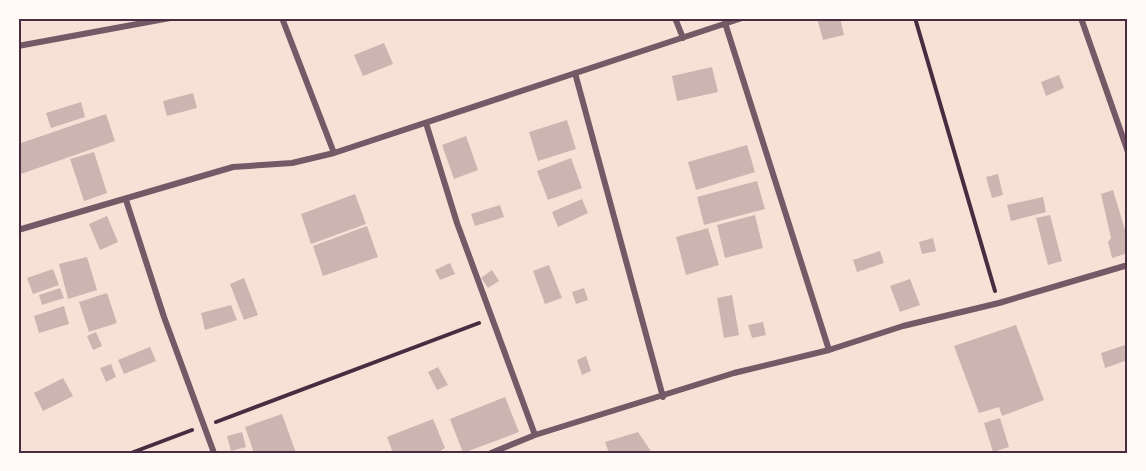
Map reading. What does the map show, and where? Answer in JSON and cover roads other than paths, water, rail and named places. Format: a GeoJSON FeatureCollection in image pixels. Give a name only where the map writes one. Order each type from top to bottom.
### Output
{"type":"FeatureCollection","features":[{"type":"Feature","properties":{"kind":"street"},"geometry":{"type":"LineString","coordinates":[[18,46],[170,18]]}},
{"type":"Feature","properties":{"kind":"street"},"geometry":{"type":"LineString","coordinates":[[282,18],[334,153]]}},
{"type":"Feature","properties":{"kind":"street"},"geometry":{"type":"LineString","coordinates":[[675,18],[683,38]]}},
{"type":"Feature","properties":{"kind":"street"},"geometry":{"type":"LineString","coordinates":[[18,230],[232,167],[292,163],[334,153],[742,18]]}},
{"type":"Feature","properties":{"kind":"street"},"geometry":{"type":"LineString","coordinates":[[1081,18],[1128,152]]}},
{"type":"Feature","properties":{"kind":"street"},"geometry":{"type":"LineString","coordinates":[[725,23],[829,350]]}},
{"type":"Feature","properties":{"kind":"street"},"geometry":{"type":"LineString","coordinates":[[576,73],[663,397]]}},
{"type":"Feature","properties":{"kind":"street"},"geometry":{"type":"LineString","coordinates":[[426,123],[457,223],[535,435]]}},
{"type":"Feature","properties":{"kind":"street"},"geometry":{"type":"LineString","coordinates":[[126,200],[164,317],[214,453]]}},
{"type":"Feature","properties":{"kind":"street"},"geometry":{"type":"LineString","coordinates":[[491,453],[535,435],[734,373],[829,350],[903,326],[999,303],[1128,265]]}}]}
